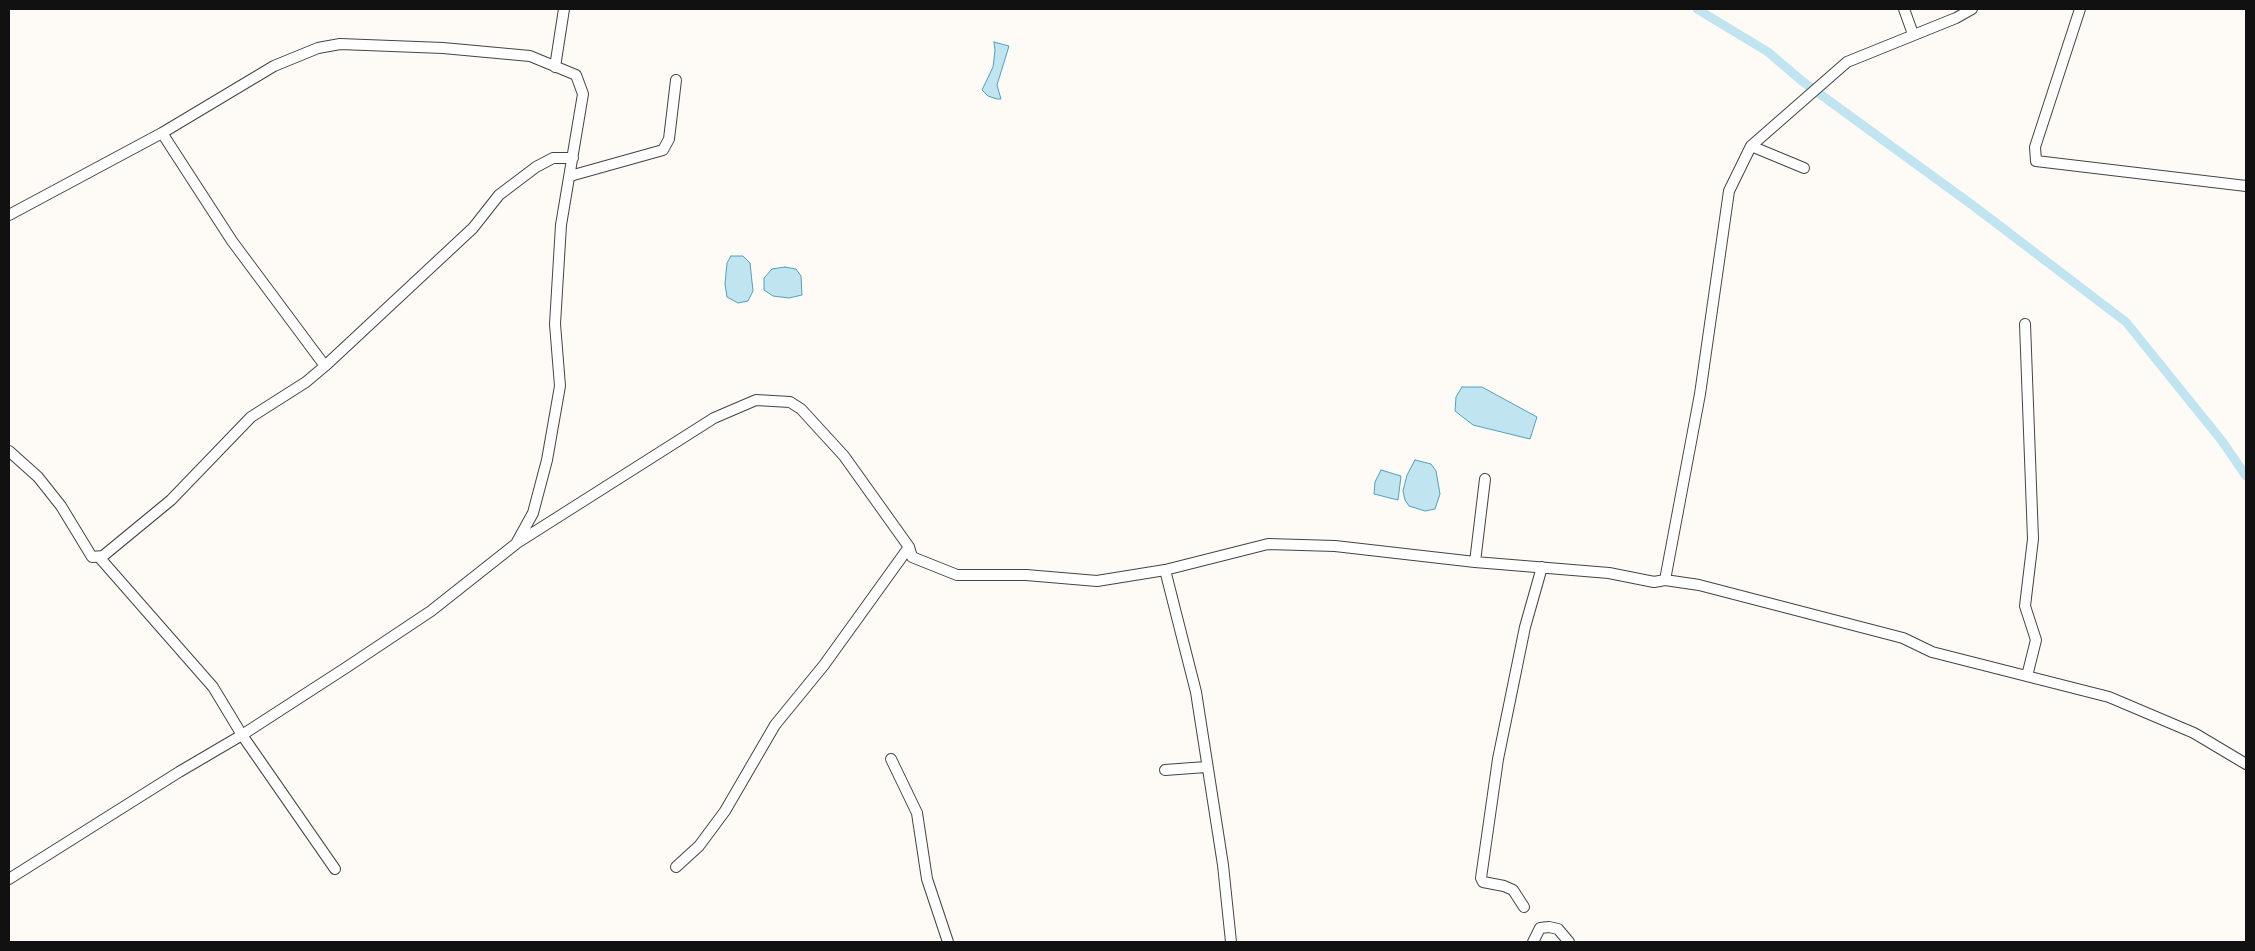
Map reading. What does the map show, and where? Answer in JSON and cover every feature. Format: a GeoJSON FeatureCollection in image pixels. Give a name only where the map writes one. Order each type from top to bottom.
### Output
{"type":"FeatureCollection","features":[{"type":"Feature","properties":{"kind":"street"},"geometry":{"type":"LineString","coordinates":[[555,67],[564,9]]}},
{"type":"Feature","properties":{"kind":"street"},"geometry":{"type":"LineString","coordinates":[[1904,9],[1913,34]]}},
{"type":"Feature","properties":{"kind":"street"},"geometry":{"type":"LineString","coordinates":[[1665,580],[1700,394],[1730,191],[1751,146],[1847,62],[1956,18],[1972,9]]}},
{"type":"Feature","properties":{"kind":"street"},"geometry":{"type":"LineString","coordinates":[[2080,9],[2035,147],[2036,160],[2246,186]]}},
{"type":"Feature","properties":{"kind":"street"},"geometry":{"type":"LineString","coordinates":[[9,215],[162,133],[274,66],[318,48],[340,44],[443,48],[530,56],[576,75],[583,94],[561,225],[555,324],[560,386],[542,478],[532,513],[517,543]]}},
{"type":"Feature","properties":{"kind":"street"},"geometry":{"type":"LineString","coordinates":[[570,176],[663,150],[669,139],[676,80]]}},
{"type":"Feature","properties":{"kind":"street"},"geometry":{"type":"LineString","coordinates":[[162,133],[232,241],[325,366]]}},
{"type":"Feature","properties":{"kind":"street"},"geometry":{"type":"LineString","coordinates":[[1751,146],[1804,168]]}},
{"type":"Feature","properties":{"kind":"street"},"geometry":{"type":"LineString","coordinates":[[9,451],[38,477],[61,506],[92,558],[99,557],[172,500],[251,417],[306,382],[325,366],[473,228],[499,195],[536,167],[553,158],[573,158]]}},
{"type":"Feature","properties":{"kind":"street"},"geometry":{"type":"LineString","coordinates":[[2024,324],[2032,539],[2025,606],[2036,640],[2027,676]]}},
{"type":"Feature","properties":{"kind":"street"},"geometry":{"type":"LineString","coordinates":[[9,879],[171,777],[242,735],[431,611],[517,543],[714,418],[756,400],[790,402],[801,409],[844,456],[909,547],[912,557],[957,575],[1026,575],[1097,581],[1165,570],[1268,544],[1335,546],[1475,562],[1610,573],[1654,582],[1665,580],[1700,585],[1903,638],[1932,652],[2109,697],[2194,733],[2246,764]]}},
{"type":"Feature","properties":{"kind":"street"},"geometry":{"type":"LineString","coordinates":[[1475,562],[1485,479]]}},
{"type":"Feature","properties":{"kind":"street"},"geometry":{"type":"LineString","coordinates":[[676,867],[699,846],[726,811],[775,725],[824,665],[909,547]]}},
{"type":"Feature","properties":{"kind":"street"},"geometry":{"type":"LineString","coordinates":[[99,557],[213,687],[242,735],[335,869]]}},
{"type":"Feature","properties":{"kind":"street"},"geometry":{"type":"LineString","coordinates":[[1524,907],[1513,890],[1481,880],[1498,759],[1524,627],[1542,567]]}},
{"type":"Feature","properties":{"kind":"street"},"geometry":{"type":"LineString","coordinates":[[1165,570],[1196,692],[1206,767],[1223,866],[1231,942]]}},
{"type":"Feature","properties":{"kind":"street"},"geometry":{"type":"LineString","coordinates":[[891,760],[917,813],[927,879],[948,942]]}},
{"type":"Feature","properties":{"kind":"street"},"geometry":{"type":"LineString","coordinates":[[1165,770],[1206,767]]}},
{"type":"Feature","properties":{"kind":"street"},"geometry":{"type":"LineString","coordinates":[[1533,942],[1540,928],[1549,926],[1558,929],[1569,942]]}},
{"type":"Feature","properties":{"kind":"water"},"geometry":{"type":"Polygon","coordinates":[[[994,42],[1009,46],[997,85],[1001,99],[988,96],[982,90],[993,67],[994,42]]]}},
{"type":"Feature","properties":{"kind":"water"},"geometry":{"type":"Polygon","coordinates":[[[731,256],[743,256],[750,263],[753,291],[748,301],[738,303],[727,297],[725,284],[727,263],[731,256]]]}},
{"type":"Feature","properties":{"kind":"water"},"geometry":{"type":"Polygon","coordinates":[[[785,267],[796,269],[801,276],[802,295],[789,298],[773,296],[764,290],[764,278],[772,269],[785,267]]]}},
{"type":"Feature","properties":{"kind":"water"},"geometry":{"type":"Polygon","coordinates":[[[1462,387],[1482,387],[1537,417],[1530,439],[1473,425],[1455,411],[1456,397],[1462,387]]]}},
{"type":"Feature","properties":{"kind":"water"},"geometry":{"type":"Polygon","coordinates":[[[1415,460],[1431,464],[1436,471],[1440,494],[1435,509],[1425,511],[1409,506],[1405,500],[1403,491],[1407,475],[1415,460]]]}},
{"type":"Feature","properties":{"kind":"water"},"geometry":{"type":"Polygon","coordinates":[[[1381,470],[1401,476],[1398,500],[1374,494],[1375,482],[1381,470]]]}},
{"type":"Feature","properties":{"kind":"waterway"},"geometry":{"type":"LineString","coordinates":[[1697,9],[1768,52],[1802,81],[1975,207],[2126,322],[2222,441],[2246,476]]}}]}
